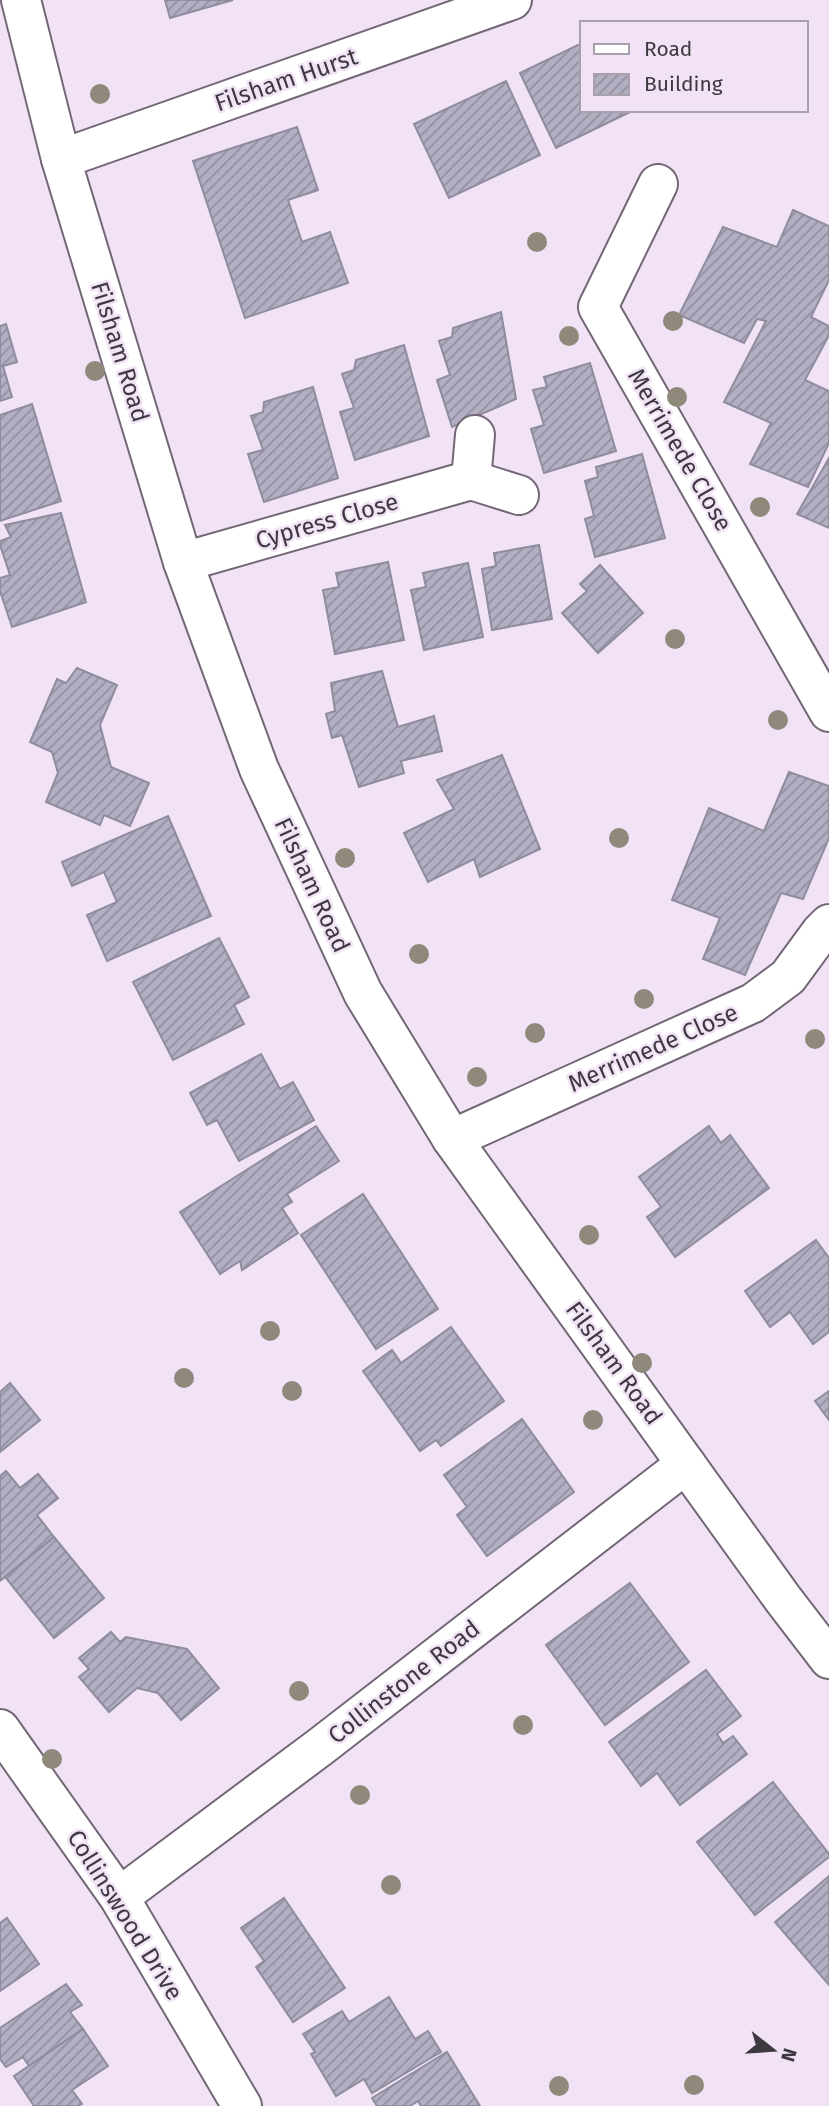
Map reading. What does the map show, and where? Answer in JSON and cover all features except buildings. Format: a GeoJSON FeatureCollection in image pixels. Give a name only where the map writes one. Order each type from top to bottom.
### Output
{"type":"FeatureCollection","features":[{"type":"Feature","properties":{"kind":"street","name":"Filsham Road"},"geometry":{"type":"LineString","coordinates":[[21,0],[61,159],[183,562],[259,769],[363,993],[452,1139],[829,1659]]}},
{"type":"Feature","properties":{"kind":"street","name":"Filsham Hurst"},"geometry":{"type":"LineString","coordinates":[[61,159],[512,0]]}},
{"type":"Feature","properties":{"kind":"street","name":"Merrimede Close"},"geometry":{"type":"LineString","coordinates":[[658,184],[598,307],[829,712]]}},
{"type":"Feature","properties":{"kind":"street"},"geometry":{"type":"LineString","coordinates":[[475,435],[471,480],[519,495]]}},
{"type":"Feature","properties":{"kind":"street","name":"Cypress Close"},"geometry":{"type":"LineString","coordinates":[[183,562],[471,480]]}},
{"type":"Feature","properties":{"kind":"street","name":"Merrimede Close"},"geometry":{"type":"LineString","coordinates":[[452,1139],[753,1003],[788,977],[829,924]]}},
{"type":"Feature","properties":{"kind":"street","name":"Collinstone Road"},"geometry":{"type":"LineString","coordinates":[[119,1897],[320,1747],[686,1464]]}},
{"type":"Feature","properties":{"kind":"street","name":"Collinswood Drive"},"geometry":{"type":"LineString","coordinates":[[0,1729],[119,1897],[242,2106]]}}]}
